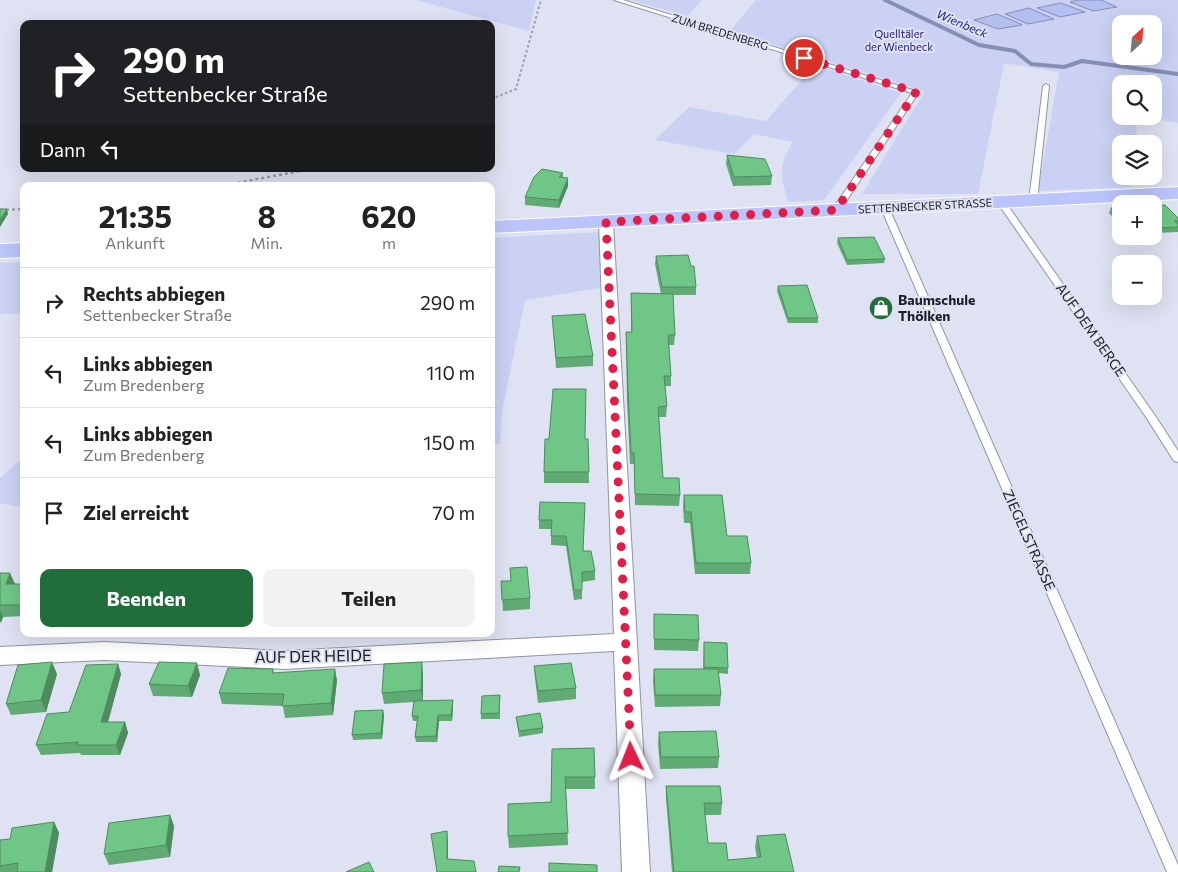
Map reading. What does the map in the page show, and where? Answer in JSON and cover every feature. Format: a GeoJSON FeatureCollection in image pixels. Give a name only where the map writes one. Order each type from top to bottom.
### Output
{"type":"FeatureCollection","features":[{"type":"Feature","properties":{"kind":"main road","name":"SETTENBECKER STRASSE"},"geometry":{"type":"LineString","coordinates":[[495,227],[1178,193]]}},
{"type":"Feature","properties":{"kind":"main road"},"geometry":{"type":"LineString","coordinates":[[0,251],[20,250]]}},
{"type":"Feature","properties":{"kind":"street"},"geometry":{"type":"LineString","coordinates":[[606,222],[627,642],[636,872]]}},
{"type":"Feature","properties":{"kind":"street","name":"AUF DER HEIDE"},"geometry":{"type":"LineString","coordinates":[[0,656],[104,651],[284,660],[627,642]]}},
{"type":"Feature","properties":{"kind":"lane","name":"ZUM BREDENBERG"},"geometry":{"type":"LineString","coordinates":[[617,0],[916,92],[836,210]]}},
{"type":"Feature","properties":{"kind":"lane"},"geometry":{"type":"LineString","coordinates":[[1033,201],[1046,86]]}},
{"type":"Feature","properties":{"kind":"lane","name":"AUF DEM BERGE"},"geometry":{"type":"LineString","coordinates":[[1001,202],[1152,417],[1178,459]]}},
{"type":"Feature","properties":{"kind":"lane","name":"ZIEGELSTRASSE"},"geometry":{"type":"LineString","coordinates":[[885,208],[1174,872]]}},
{"type":"Feature","properties":{"kind":"path"},"geometry":{"type":"LineString","coordinates":[[495,97],[516,89],[541,0]]}},
{"type":"Feature","properties":{"kind":"path"},"geometry":{"type":"LineString","coordinates":[[241,182],[295,172]]}},
{"type":"Feature","properties":{"kind":"path"},"geometry":{"type":"LineString","coordinates":[[0,210],[20,209]]}},
{"type":"Feature","properties":{"kind":"green space"},"geometry":{"type":"Polygon","coordinates":[[[416,0],[536,0],[529,31],[495,22],[495,20],[416,0]]]}},
{"type":"Feature","properties":{"kind":"green space"},"geometry":{"type":"Polygon","coordinates":[[[631,0],[702,0],[687,16],[631,0]]]}},
{"type":"Feature","properties":{"kind":"green space","name":"Quelltäler der Wienbeck"},"geometry":{"type":"Polygon","coordinates":[[[756,0],[1178,0],[1178,123],[1162,120],[1162,75],[1112,75],[1112,125],[1136,125],[1137,135],[1112,135],[1112,185],[1130,185],[1131,187],[1038,191],[1059,72],[1004,63],[978,194],[862,194],[924,93],[921,90],[730,31],[756,0]]]}},
{"type":"Feature","properties":{"kind":"green space"},"geometry":{"type":"Polygon","coordinates":[[[815,65],[901,93],[824,200],[788,202],[783,184],[782,170],[785,158],[793,142],[754,134],[734,154],[655,140],[689,107],[766,121],[815,65]]]}},
{"type":"Feature","properties":{"kind":"green space"},"geometry":{"type":"Polygon","coordinates":[[[602,232],[600,288],[525,300],[502,411],[500,444],[495,445],[495,238],[602,232]]]}},
{"type":"Feature","properties":{"kind":"green space"},"geometry":{"type":"Polygon","coordinates":[[[20,262],[20,314],[0,314],[0,263],[20,262]]]}},
{"type":"Feature","properties":{"kind":"green space"},"geometry":{"type":"Polygon","coordinates":[[[20,460],[20,507],[0,503],[0,478],[20,460]]]}},
{"type":"Feature","properties":{"kind":"shaded area"},"geometry":{"type":"Polygon","coordinates":[[[1101,0],[1117,7],[1093,11],[1070,2],[1101,0]]]}},
{"type":"Feature","properties":{"kind":"shaded area"},"geometry":{"type":"Polygon","coordinates":[[[1061,3],[1085,12],[1060,17],[1037,8],[1061,3]]]}},
{"type":"Feature","properties":{"kind":"shaded area"},"geometry":{"type":"Polygon","coordinates":[[[1029,8],[1054,19],[1028,24],[1005,14],[1029,8]]]}},
{"type":"Feature","properties":{"kind":"shaded area"},"geometry":{"type":"Polygon","coordinates":[[[997,14],[1022,25],[998,29],[974,20],[997,14]]]}},
{"type":"Feature","properties":{"kind":"building"},"geometry":{"type":"Polygon","coordinates":[[[727,155],[765,159],[772,176],[734,177],[727,155]]]}},
{"type":"Feature","properties":{"kind":"building"},"geometry":{"type":"Polygon","coordinates":[[[542,169],[563,173],[559,177],[568,178],[559,200],[525,197],[534,177],[542,169]]]}},
{"type":"Feature","properties":{"kind":"building"},"geometry":{"type":"Polygon","coordinates":[[[1162,205],[1165,205],[1178,218],[1178,221],[1174,221],[1178,224],[1178,227],[1162,228],[1162,205]]]}},
{"type":"Feature","properties":{"kind":"building"},"geometry":{"type":"Polygon","coordinates":[[[0,209],[7,209],[0,220],[0,209]]]}},
{"type":"Feature","properties":{"kind":"building"},"geometry":{"type":"Polygon","coordinates":[[[874,237],[885,259],[847,260],[838,238],[874,237]]]}},
{"type":"Feature","properties":{"kind":"building"},"geometry":{"type":"Polygon","coordinates":[[[688,255],[691,266],[694,266],[696,287],[662,287],[656,256],[688,255]]]}},
{"type":"Feature","properties":{"kind":"building"},"geometry":{"type":"Polygon","coordinates":[[[807,285],[818,318],[788,318],[778,286],[807,285]]]}},
{"type":"Feature","properties":{"kind":"building"},"geometry":{"type":"Polygon","coordinates":[[[631,293],[673,294],[675,335],[668,335],[671,376],[664,376],[667,406],[658,407],[663,478],[679,478],[680,495],[635,494],[634,453],[631,453],[626,332],[632,332],[631,293]]]}},
{"type":"Feature","properties":{"kind":"building"},"geometry":{"type":"Polygon","coordinates":[[[585,314],[593,356],[556,358],[552,316],[585,314]]]}},
{"type":"Feature","properties":{"kind":"building"},"geometry":{"type":"Polygon","coordinates":[[[553,389],[586,389],[585,439],[588,439],[589,472],[544,472],[545,439],[549,439],[553,389]]]}},
{"type":"Feature","properties":{"kind":"building"},"geometry":{"type":"Polygon","coordinates":[[[684,495],[722,495],[727,536],[747,536],[751,563],[696,563],[691,512],[685,512],[684,495]]]}},
{"type":"Feature","properties":{"kind":"building"},"geometry":{"type":"Polygon","coordinates":[[[540,502],[585,503],[583,551],[591,551],[595,571],[582,572],[582,590],[574,590],[566,536],[551,536],[552,520],[539,520],[540,502]]]}},
{"type":"Feature","properties":{"kind":"building"},"geometry":{"type":"Polygon","coordinates":[[[527,567],[530,598],[502,600],[501,581],[511,581],[510,568],[527,567]]]}},
{"type":"Feature","properties":{"kind":"building"},"geometry":{"type":"Polygon","coordinates":[[[0,573],[10,573],[6,584],[20,584],[20,605],[0,605],[0,573]]]}},
{"type":"Feature","properties":{"kind":"building"},"geometry":{"type":"Polygon","coordinates":[[[654,614],[698,615],[699,640],[654,639],[654,614]]]}},
{"type":"Feature","properties":{"kind":"building"},"geometry":{"type":"Polygon","coordinates":[[[704,642],[727,643],[728,668],[704,667],[704,642]]]}},
{"type":"Feature","properties":{"kind":"building"},"geometry":{"type":"Polygon","coordinates":[[[52,662],[41,700],[6,704],[18,665],[52,662]]]}},
{"type":"Feature","properties":{"kind":"building"},"geometry":{"type":"Polygon","coordinates":[[[159,662],[197,663],[188,686],[149,684],[159,662]]]}},
{"type":"Feature","properties":{"kind":"building"},"geometry":{"type":"Polygon","coordinates":[[[422,662],[421,690],[382,693],[384,664],[422,662]]]}},
{"type":"Feature","properties":{"kind":"building"},"geometry":{"type":"Polygon","coordinates":[[[571,663],[576,688],[538,691],[534,666],[571,663]]]}},
{"type":"Feature","properties":{"kind":"building"},"geometry":{"type":"Polygon","coordinates":[[[118,664],[101,722],[125,722],[116,745],[77,745],[78,742],[36,745],[47,714],[69,712],[86,665],[118,664]]]}},
{"type":"Feature","properties":{"kind":"building"},"geometry":{"type":"Polygon","coordinates":[[[228,668],[273,669],[272,673],[335,669],[331,703],[282,706],[284,694],[219,693],[228,668]]]}},
{"type":"Feature","properties":{"kind":"building"},"geometry":{"type":"Polygon","coordinates":[[[654,669],[718,669],[721,695],[655,695],[654,669]]]}},
{"type":"Feature","properties":{"kind":"building"},"geometry":{"type":"Polygon","coordinates":[[[500,695],[499,713],[481,714],[482,696],[500,695]]]}},
{"type":"Feature","properties":{"kind":"building"},"geometry":{"type":"Polygon","coordinates":[[[453,700],[451,715],[438,715],[436,736],[415,737],[418,716],[412,716],[414,701],[453,700]]]}},
{"type":"Feature","properties":{"kind":"building"},"geometry":{"type":"Polygon","coordinates":[[[383,710],[381,733],[352,735],[355,711],[383,710]]]}},
{"type":"Feature","properties":{"kind":"building"},"geometry":{"type":"Polygon","coordinates":[[[540,713],[543,728],[519,731],[516,717],[540,713]]]}},
{"type":"Feature","properties":{"kind":"building"},"geometry":{"type":"Polygon","coordinates":[[[716,731],[719,757],[661,757],[659,732],[716,731]]]}},
{"type":"Feature","properties":{"kind":"building"},"geometry":{"type":"Polygon","coordinates":[[[594,748],[595,777],[565,777],[568,833],[508,836],[508,804],[551,802],[552,749],[594,748]]]}},
{"type":"Feature","properties":{"kind":"building"},"geometry":{"type":"Polygon","coordinates":[[[666,786],[720,786],[722,803],[704,803],[708,843],[726,843],[728,860],[761,857],[757,836],[785,834],[794,872],[674,872],[666,786]]]}},
{"type":"Feature","properties":{"kind":"building"},"geometry":{"type":"Polygon","coordinates":[[[170,815],[166,845],[104,854],[109,823],[170,815]]]}},
{"type":"Feature","properties":{"kind":"building"},"geometry":{"type":"Polygon","coordinates":[[[54,822],[45,872],[17,872],[18,863],[0,866],[0,840],[10,839],[12,828],[54,822]]]}},
{"type":"Feature","properties":{"kind":"building"},"geometry":{"type":"Polygon","coordinates":[[[447,831],[447,859],[474,861],[476,872],[437,872],[431,834],[447,831]]]}},
{"type":"Feature","properties":{"kind":"building"},"geometry":{"type":"Polygon","coordinates":[[[369,862],[374,872],[346,872],[369,862]]]}},
{"type":"Feature","properties":{"kind":"building"},"geometry":{"type":"Polygon","coordinates":[[[549,863],[597,865],[597,872],[549,872],[549,863]]]}},
{"type":"Feature","properties":{"kind":"building"},"geometry":{"type":"Polygon","coordinates":[[[499,866],[520,867],[519,872],[498,872],[499,866]]]}},
{"type":"Feature","properties":{"kind":"waterway","name":"Wienbeck"},"geometry":{"type":"LineString","coordinates":[[885,0],[979,45],[1015,51],[1031,64],[1064,67],[1082,61],[1178,74]]}},
{"type":"Feature","properties":{"kind":"place","name":"Baumschule Thölken"},"geometry":{"type":"Point","coordinates":[881,308]}},
{"type":"Feature","properties":{"kind":"route"},"geometry":{"type":"LineString","coordinates":[[631,757],[606,222],[836,210],[916,92],[804,58]]}}]}
